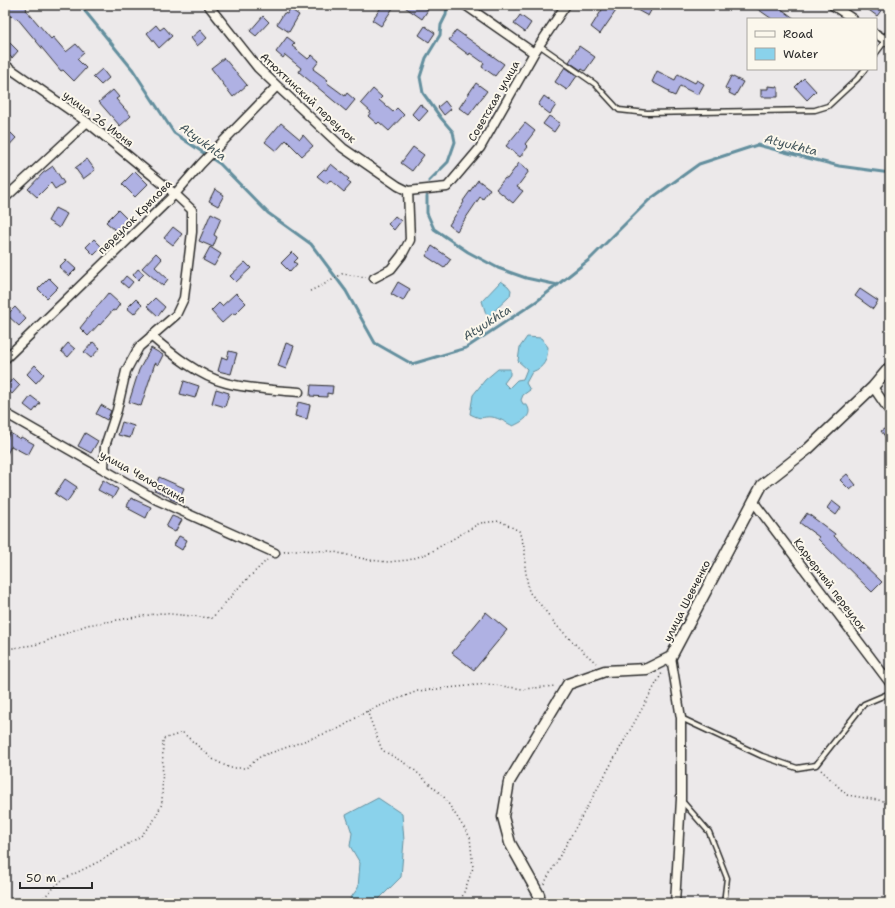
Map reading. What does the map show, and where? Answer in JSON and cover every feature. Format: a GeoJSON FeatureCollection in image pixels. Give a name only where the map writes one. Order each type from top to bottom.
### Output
{"type":"FeatureCollection","features":[{"type":"Feature","properties":{"kind":"street","name":"Атюхтинский переулок"},"geometry":{"type":"LineString","coordinates":[[208,5],[258,68],[343,148],[398,186],[408,191]]}},
{"type":"Feature","properties":{"kind":"street"},"geometry":{"type":"LineString","coordinates":[[466,5],[534,53]]}},
{"type":"Feature","properties":{"kind":"street","name":"Советская улица"},"geometry":{"type":"LineString","coordinates":[[408,191],[447,187],[480,148],[534,53],[566,5]]}},
{"type":"Feature","properties":{"kind":"street"},"geometry":{"type":"LineString","coordinates":[[832,5],[852,18]]}},
{"type":"Feature","properties":{"kind":"street"},"geometry":{"type":"LineString","coordinates":[[877,34],[888,39]]}},
{"type":"Feature","properties":{"kind":"street","name":"улица 26 Июня"},"geometry":{"type":"LineString","coordinates":[[5,66],[87,122],[175,194],[192,210],[192,232],[184,298],[176,315],[151,336]]}},
{"type":"Feature","properties":{"kind":"street","name":"переулок Крылова"},"geometry":{"type":"LineString","coordinates":[[5,359],[175,194],[214,149],[277,86]]}},
{"type":"Feature","properties":{"kind":"street"},"geometry":{"type":"LineString","coordinates":[[5,198],[87,122]]}},
{"type":"Feature","properties":{"kind":"street"},"geometry":{"type":"LineString","coordinates":[[374,278],[391,269],[402,255],[410,240],[408,191]]}},
{"type":"Feature","properties":{"kind":"street"},"geometry":{"type":"LineString","coordinates":[[104,469],[105,446],[117,410],[126,371],[138,347],[151,336],[175,356],[202,373],[225,383],[299,392]]}},
{"type":"Feature","properties":{"kind":"street","name":"улица Шевченко"},"geometry":{"type":"LineString","coordinates":[[568,684],[605,671],[647,668],[671,658],[762,485],[808,449],[873,387],[890,367]]}},
{"type":"Feature","properties":{"kind":"street"},"geometry":{"type":"LineString","coordinates":[[873,387],[890,412]]}},
{"type":"Feature","properties":{"kind":"street","name":"улица Челюскина"},"geometry":{"type":"LineString","coordinates":[[5,413],[157,500],[275,553]]}},
{"type":"Feature","properties":{"kind":"street","name":"Карьерный переулок"},"geometry":{"type":"LineString","coordinates":[[753,501],[890,683]]}},
{"type":"Feature","properties":{"kind":"street"},"geometry":{"type":"LineString","coordinates":[[671,658],[681,718],[680,799],[675,903]]}},
{"type":"Feature","properties":{"kind":"street"},"geometry":{"type":"LineString","coordinates":[[539,899],[510,843],[503,817],[509,782],[568,684]]}},
{"type":"Feature","properties":{"kind":"lane"},"geometry":{"type":"LineString","coordinates":[[877,52],[888,39]]}},
{"type":"Feature","properties":{"kind":"lane"},"geometry":{"type":"LineString","coordinates":[[540,45],[595,84],[619,110],[647,113],[815,110],[828,106],[857,79],[863,70]]}},
{"type":"Feature","properties":{"kind":"lane"},"geometry":{"type":"LineString","coordinates":[[681,718],[762,756],[797,768],[816,765],[864,704],[890,693]]}},
{"type":"Feature","properties":{"kind":"lane"},"geometry":{"type":"LineString","coordinates":[[680,799],[709,832],[726,878],[724,903]]}},
{"type":"Feature","properties":{"kind":"path"},"geometry":{"type":"LineString","coordinates":[[310,291],[330,282],[342,274],[374,278]]}},
{"type":"Feature","properties":{"kind":"path"},"geometry":{"type":"LineString","coordinates":[[5,645],[13,648],[39,644],[87,625],[161,613],[212,618],[241,585],[275,553],[294,550],[330,551],[369,560],[388,562],[409,560],[429,553],[480,523],[500,521],[519,532],[526,550],[525,567],[529,592],[557,626],[605,671]]}},
{"type":"Feature","properties":{"kind":"path"},"geometry":{"type":"LineString","coordinates":[[539,899],[663,671]]}},
{"type":"Feature","properties":{"kind":"path"},"geometry":{"type":"LineString","coordinates":[[38,903],[62,880],[102,860],[141,836],[154,820],[162,804],[163,739],[183,732],[214,760],[230,768],[246,768],[261,756],[282,750],[340,728],[367,711],[418,691],[487,684],[523,689],[568,684]]}},
{"type":"Feature","properties":{"kind":"path"},"geometry":{"type":"LineString","coordinates":[[367,711],[382,750],[411,767],[444,797],[470,837],[473,868],[460,903]]}},
{"type":"Feature","properties":{"kind":"path"},"geometry":{"type":"LineString","coordinates":[[816,765],[846,795],[890,802]]}},
{"type":"Feature","properties":{"kind":"water"},"geometry":{"type":"Polygon","coordinates":[[[501,281],[511,290],[510,296],[490,315],[486,314],[482,301],[501,281]]]}},
{"type":"Feature","properties":{"kind":"water"},"geometry":{"type":"Polygon","coordinates":[[[527,337],[541,338],[548,347],[547,356],[543,365],[532,372],[526,383],[530,390],[523,395],[521,400],[528,408],[529,412],[526,418],[513,426],[495,418],[480,418],[470,414],[473,395],[485,380],[498,369],[510,369],[510,375],[504,383],[509,388],[517,380],[523,379],[527,369],[518,361],[520,347],[527,337]]]}},
{"type":"Feature","properties":{"kind":"water"},"geometry":{"type":"Polygon","coordinates":[[[378,798],[402,814],[404,841],[401,877],[375,903],[347,903],[358,888],[360,863],[350,846],[352,833],[346,815],[378,798]]]}},
{"type":"Feature","properties":{"kind":"building"},"geometry":{"type":"Polygon","coordinates":[[[13,5],[23,5],[51,39],[53,37],[66,52],[76,44],[84,53],[77,59],[86,68],[74,81],[63,70],[61,71],[17,18],[15,19],[12,16],[11,17],[6,11],[13,5]]]}},
{"type":"Feature","properties":{"kind":"building"},"geometry":{"type":"Polygon","coordinates":[[[383,5],[395,5],[381,26],[372,20],[383,5]]]}},
{"type":"Feature","properties":{"kind":"building"},"geometry":{"type":"Polygon","coordinates":[[[402,5],[421,5],[428,10],[422,19],[402,5]]]}},
{"type":"Feature","properties":{"kind":"building"},"geometry":{"type":"Polygon","coordinates":[[[605,5],[620,5],[600,34],[591,27],[605,5]]]}},
{"type":"Feature","properties":{"kind":"building"},"geometry":{"type":"Polygon","coordinates":[[[628,5],[654,5],[648,16],[628,5]]]}},
{"type":"Feature","properties":{"kind":"building"},"geometry":{"type":"Polygon","coordinates":[[[752,5],[776,5],[794,18],[771,18],[752,5]]]}},
{"type":"Feature","properties":{"kind":"building"},"geometry":{"type":"Polygon","coordinates":[[[862,5],[879,5],[883,8],[877,16],[862,5]]]}},
{"type":"Feature","properties":{"kind":"building"},"geometry":{"type":"Polygon","coordinates":[[[290,9],[299,15],[289,32],[277,24],[284,13],[287,14],[290,9]]]}},
{"type":"Feature","properties":{"kind":"building"},"geometry":{"type":"Polygon","coordinates":[[[520,15],[531,23],[525,32],[514,24],[520,15]]]}},
{"type":"Feature","properties":{"kind":"building"},"geometry":{"type":"Polygon","coordinates":[[[263,16],[269,22],[256,36],[250,31],[263,16]]]}},
{"type":"Feature","properties":{"kind":"building"},"geometry":{"type":"Polygon","coordinates":[[[156,25],[160,30],[164,27],[172,36],[159,48],[147,33],[156,25]]]}},
{"type":"Feature","properties":{"kind":"building"},"geometry":{"type":"Polygon","coordinates":[[[425,26],[435,33],[429,42],[419,35],[425,26]]]}},
{"type":"Feature","properties":{"kind":"building"},"geometry":{"type":"Polygon","coordinates":[[[200,30],[207,38],[197,46],[191,38],[200,30]]]}},
{"type":"Feature","properties":{"kind":"building"},"geometry":{"type":"Polygon","coordinates":[[[456,30],[504,64],[495,76],[482,67],[484,63],[470,53],[469,55],[449,40],[456,30]]]}},
{"type":"Feature","properties":{"kind":"building"},"geometry":{"type":"Polygon","coordinates":[[[287,37],[295,43],[292,46],[308,59],[312,55],[319,61],[313,69],[328,80],[326,82],[345,96],[347,93],[355,100],[346,111],[299,72],[301,68],[285,55],[283,58],[276,52],[287,37]]]}},
{"type":"Feature","properties":{"kind":"building"},"geometry":{"type":"Polygon","coordinates":[[[9,42],[18,51],[12,58],[5,52],[5,46],[9,42]]]}},
{"type":"Feature","properties":{"kind":"building"},"geometry":{"type":"Polygon","coordinates":[[[579,46],[595,57],[585,71],[569,62],[579,46]]]}},
{"type":"Feature","properties":{"kind":"building"},"geometry":{"type":"Polygon","coordinates":[[[224,58],[247,85],[233,97],[211,68],[224,58]]]}},
{"type":"Feature","properties":{"kind":"building"},"geometry":{"type":"Polygon","coordinates":[[[565,67],[577,76],[567,90],[555,82],[565,67]]]}},
{"type":"Feature","properties":{"kind":"building"},"geometry":{"type":"Polygon","coordinates":[[[102,69],[109,78],[101,85],[93,77],[102,69]]]}},
{"type":"Feature","properties":{"kind":"building"},"geometry":{"type":"Polygon","coordinates":[[[657,71],[675,80],[678,74],[695,83],[697,80],[704,84],[698,95],[680,86],[675,96],[652,82],[657,71]]]}},
{"type":"Feature","properties":{"kind":"building"},"geometry":{"type":"Polygon","coordinates":[[[731,76],[743,82],[735,96],[729,93],[730,91],[725,88],[731,76]]]}},
{"type":"Feature","properties":{"kind":"building"},"geometry":{"type":"Polygon","coordinates":[[[804,78],[816,91],[807,100],[795,87],[804,78]]]}},
{"type":"Feature","properties":{"kind":"building"},"geometry":{"type":"Polygon","coordinates":[[[476,83],[487,91],[469,115],[459,108],[476,83]]]}},
{"type":"Feature","properties":{"kind":"building"},"geometry":{"type":"Polygon","coordinates":[[[768,86],[778,87],[778,97],[761,97],[761,89],[768,89],[768,86]]]}},
{"type":"Feature","properties":{"kind":"building"},"geometry":{"type":"Polygon","coordinates":[[[373,89],[382,97],[379,100],[393,112],[397,108],[404,115],[389,131],[379,122],[377,124],[368,116],[371,112],[361,103],[373,89]]]}},
{"type":"Feature","properties":{"kind":"building"},"geometry":{"type":"Polygon","coordinates":[[[113,90],[119,97],[116,99],[131,116],[120,126],[99,102],[113,90]]]}},
{"type":"Feature","properties":{"kind":"building"},"geometry":{"type":"Polygon","coordinates":[[[544,96],[556,105],[550,114],[538,105],[544,96]]]}},
{"type":"Feature","properties":{"kind":"building"},"geometry":{"type":"Polygon","coordinates":[[[445,101],[451,109],[444,115],[438,107],[445,101]]]}},
{"type":"Feature","properties":{"kind":"building"},"geometry":{"type":"Polygon","coordinates":[[[420,104],[428,111],[419,121],[412,114],[420,104]]]}},
{"type":"Feature","properties":{"kind":"building"},"geometry":{"type":"Polygon","coordinates":[[[549,116],[560,123],[554,132],[543,124],[549,116]]]}},
{"type":"Feature","properties":{"kind":"building"},"geometry":{"type":"Polygon","coordinates":[[[281,123],[300,139],[303,135],[313,146],[302,156],[286,140],[276,151],[265,142],[281,123]]]}},
{"type":"Feature","properties":{"kind":"building"},"geometry":{"type":"Polygon","coordinates":[[[525,123],[535,131],[525,144],[528,147],[520,157],[506,146],[525,123]]]}},
{"type":"Feature","properties":{"kind":"building"},"geometry":{"type":"Polygon","coordinates":[[[11,133],[16,138],[5,150],[5,139],[11,133]]]}},
{"type":"Feature","properties":{"kind":"building"},"geometry":{"type":"Polygon","coordinates":[[[413,147],[424,155],[412,171],[401,163],[413,147]]]}},
{"type":"Feature","properties":{"kind":"building"},"geometry":{"type":"Polygon","coordinates":[[[87,159],[95,170],[83,179],[75,168],[87,159]]]}},
{"type":"Feature","properties":{"kind":"building"},"geometry":{"type":"Polygon","coordinates":[[[519,163],[529,171],[517,187],[523,191],[513,203],[496,189],[505,178],[507,179],[519,163]]]}},
{"type":"Feature","properties":{"kind":"building"},"geometry":{"type":"Polygon","coordinates":[[[331,164],[349,179],[347,181],[351,184],[344,192],[330,180],[327,184],[317,176],[324,169],[326,170],[331,164]]]}},
{"type":"Feature","properties":{"kind":"building"},"geometry":{"type":"Polygon","coordinates":[[[53,166],[64,183],[55,189],[51,183],[37,197],[28,189],[43,173],[53,166]]]}},
{"type":"Feature","properties":{"kind":"building"},"geometry":{"type":"Polygon","coordinates":[[[135,171],[148,184],[135,197],[122,184],[135,171]]]}},
{"type":"Feature","properties":{"kind":"building"},"geometry":{"type":"Polygon","coordinates":[[[478,180],[490,189],[483,199],[480,197],[457,231],[449,225],[464,202],[463,201],[478,180]]]}},
{"type":"Feature","properties":{"kind":"building"},"geometry":{"type":"Polygon","coordinates":[[[215,189],[224,195],[218,206],[209,201],[215,189]]]}},
{"type":"Feature","properties":{"kind":"building"},"geometry":{"type":"Polygon","coordinates":[[[55,208],[67,214],[59,228],[48,221],[55,208]]]}},
{"type":"Feature","properties":{"kind":"building"},"geometry":{"type":"Polygon","coordinates":[[[118,210],[127,219],[116,231],[106,222],[118,210]]]}},
{"type":"Feature","properties":{"kind":"building"},"geometry":{"type":"Polygon","coordinates":[[[211,213],[221,218],[214,235],[217,237],[213,247],[199,241],[211,213]]]}},
{"type":"Feature","properties":{"kind":"building"},"geometry":{"type":"Polygon","coordinates":[[[395,216],[401,221],[394,230],[388,224],[395,216]]]}},
{"type":"Feature","properties":{"kind":"building"},"geometry":{"type":"Polygon","coordinates":[[[173,227],[182,234],[173,245],[164,238],[173,227]]]}},
{"type":"Feature","properties":{"kind":"building"},"geometry":{"type":"Polygon","coordinates":[[[94,239],[102,247],[94,255],[86,247],[94,239]]]}},
{"type":"Feature","properties":{"kind":"building"},"geometry":{"type":"Polygon","coordinates":[[[432,246],[451,259],[444,268],[426,256],[432,246]]]}},
{"type":"Feature","properties":{"kind":"building"},"geometry":{"type":"Polygon","coordinates":[[[210,247],[221,254],[214,266],[203,260],[210,247]]]}},
{"type":"Feature","properties":{"kind":"building"},"geometry":{"type":"Polygon","coordinates":[[[292,252],[298,258],[294,262],[297,264],[290,272],[281,263],[292,252]]]}},
{"type":"Feature","properties":{"kind":"building"},"geometry":{"type":"Polygon","coordinates":[[[156,253],[162,259],[155,267],[168,279],[163,286],[142,268],[156,253]]]}},
{"type":"Feature","properties":{"kind":"building"},"geometry":{"type":"Polygon","coordinates":[[[66,260],[76,269],[69,276],[59,267],[66,260]]]}},
{"type":"Feature","properties":{"kind":"building"},"geometry":{"type":"Polygon","coordinates":[[[245,262],[251,268],[236,282],[230,276],[245,262]]]}},
{"type":"Feature","properties":{"kind":"building"},"geometry":{"type":"Polygon","coordinates":[[[138,269],[144,274],[138,280],[133,275],[138,269]]]}},
{"type":"Feature","properties":{"kind":"building"},"geometry":{"type":"Polygon","coordinates":[[[126,276],[133,282],[128,288],[121,282],[126,276]]]}},
{"type":"Feature","properties":{"kind":"building"},"geometry":{"type":"Polygon","coordinates":[[[49,278],[58,287],[47,298],[38,289],[49,278]]]}},
{"type":"Feature","properties":{"kind":"building"},"geometry":{"type":"Polygon","coordinates":[[[398,282],[410,289],[403,301],[391,294],[398,282]]]}},
{"type":"Feature","properties":{"kind":"building"},"geometry":{"type":"Polygon","coordinates":[[[860,289],[878,301],[873,309],[855,296],[860,289]]]}},
{"type":"Feature","properties":{"kind":"building"},"geometry":{"type":"Polygon","coordinates":[[[108,293],[120,304],[115,311],[113,310],[88,336],[80,328],[108,293]]]}},
{"type":"Feature","properties":{"kind":"building"},"geometry":{"type":"Polygon","coordinates":[[[236,293],[246,303],[235,314],[233,313],[222,323],[211,311],[219,303],[222,306],[236,293]]]}},
{"type":"Feature","properties":{"kind":"building"},"geometry":{"type":"Polygon","coordinates":[[[155,298],[165,307],[158,316],[147,306],[155,298]]]}},
{"type":"Feature","properties":{"kind":"building"},"geometry":{"type":"Polygon","coordinates":[[[136,299],[142,305],[134,314],[127,308],[136,299]]]}},
{"type":"Feature","properties":{"kind":"building"},"geometry":{"type":"Polygon","coordinates":[[[15,307],[26,319],[19,326],[7,315],[15,307]]]}},
{"type":"Feature","properties":{"kind":"building"},"geometry":{"type":"Polygon","coordinates":[[[93,342],[100,348],[91,358],[84,352],[93,342]]]}},
{"type":"Feature","properties":{"kind":"building"},"geometry":{"type":"Polygon","coordinates":[[[68,343],[75,349],[68,357],[61,351],[68,343]]]}},
{"type":"Feature","properties":{"kind":"building"},"geometry":{"type":"Polygon","coordinates":[[[286,343],[294,346],[286,369],[278,366],[286,343]]]}},
{"type":"Feature","properties":{"kind":"building"},"geometry":{"type":"Polygon","coordinates":[[[151,348],[163,355],[158,365],[155,363],[141,406],[129,402],[139,370],[151,348]]]}},
{"type":"Feature","properties":{"kind":"building"},"geometry":{"type":"Polygon","coordinates":[[[229,351],[237,353],[231,374],[218,371],[222,357],[227,359],[229,351]]]}},
{"type":"Feature","properties":{"kind":"building"},"geometry":{"type":"Polygon","coordinates":[[[35,365],[44,374],[36,383],[27,374],[35,365]]]}},
{"type":"Feature","properties":{"kind":"building"},"geometry":{"type":"Polygon","coordinates":[[[13,378],[20,385],[12,394],[5,388],[13,378]]]}},
{"type":"Feature","properties":{"kind":"building"},"geometry":{"type":"Polygon","coordinates":[[[184,381],[199,386],[195,398],[180,394],[184,381]]]}},
{"type":"Feature","properties":{"kind":"building"},"geometry":{"type":"Polygon","coordinates":[[[311,385],[333,386],[332,394],[327,393],[327,397],[310,396],[311,385]]]}},
{"type":"Feature","properties":{"kind":"building"},"geometry":{"type":"Polygon","coordinates":[[[216,389],[229,393],[225,407],[212,403],[216,389]]]}},
{"type":"Feature","properties":{"kind":"building"},"geometry":{"type":"Polygon","coordinates":[[[31,396],[40,403],[33,412],[24,405],[31,396]]]}},
{"type":"Feature","properties":{"kind":"building"},"geometry":{"type":"Polygon","coordinates":[[[298,402],[310,405],[307,419],[295,416],[298,402]]]}},
{"type":"Feature","properties":{"kind":"building"},"geometry":{"type":"Polygon","coordinates":[[[101,405],[111,411],[107,420],[96,414],[101,405]]]}},
{"type":"Feature","properties":{"kind":"building"},"geometry":{"type":"Polygon","coordinates":[[[122,422],[134,426],[130,438],[118,435],[122,422]]]}},
{"type":"Feature","properties":{"kind":"building"},"geometry":{"type":"Polygon","coordinates":[[[890,425],[890,443],[881,431],[890,425]]]}},
{"type":"Feature","properties":{"kind":"building"},"geometry":{"type":"Polygon","coordinates":[[[10,433],[20,439],[21,437],[34,444],[28,455],[11,446],[5,458],[5,442],[10,433]]]}},
{"type":"Feature","properties":{"kind":"building"},"geometry":{"type":"Polygon","coordinates":[[[85,433],[98,441],[91,453],[78,446],[85,433]]]}},
{"type":"Feature","properties":{"kind":"building"},"geometry":{"type":"Polygon","coordinates":[[[847,474],[856,485],[850,490],[840,480],[847,474]]]}},
{"type":"Feature","properties":{"kind":"building"},"geometry":{"type":"Polygon","coordinates":[[[159,477],[184,488],[178,502],[154,490],[159,477]]]}},
{"type":"Feature","properties":{"kind":"building"},"geometry":{"type":"Polygon","coordinates":[[[65,479],[77,487],[67,502],[55,494],[65,479]]]}},
{"type":"Feature","properties":{"kind":"building"},"geometry":{"type":"Polygon","coordinates":[[[103,480],[118,489],[113,498],[98,490],[103,480]]]}},
{"type":"Feature","properties":{"kind":"building"},"geometry":{"type":"Polygon","coordinates":[[[131,498],[151,507],[146,518],[129,509],[130,507],[127,506],[131,498]]]}},
{"type":"Feature","properties":{"kind":"building"},"geometry":{"type":"Polygon","coordinates":[[[832,501],[841,508],[836,515],[827,508],[832,501]]]}},
{"type":"Feature","properties":{"kind":"building"},"geometry":{"type":"Polygon","coordinates":[[[807,513],[835,534],[834,536],[882,582],[872,592],[818,539],[819,537],[800,523],[807,513]]]}},
{"type":"Feature","properties":{"kind":"building"},"geometry":{"type":"Polygon","coordinates":[[[172,516],[182,520],[175,532],[166,527],[172,516]]]}},
{"type":"Feature","properties":{"kind":"building"},"geometry":{"type":"Polygon","coordinates":[[[179,536],[187,540],[182,550],[174,545],[179,536]]]}},
{"type":"Feature","properties":{"kind":"building"},"geometry":{"type":"Polygon","coordinates":[[[486,612],[507,630],[474,670],[452,653],[486,612]]]}},
{"type":"Feature","properties":{"kind":"waterway","name":"Atyukhta"},"geometry":{"type":"LineString","coordinates":[[80,5],[133,70],[174,133],[220,164],[268,213],[311,244],[346,291],[375,343],[412,364],[466,348],[537,301],[590,259],[649,200],[699,164],[757,145],[839,166],[890,173]]}},
{"type":"Feature","properties":{"kind":"waterway"},"geometry":{"type":"LineString","coordinates":[[429,181],[448,162],[455,142],[453,132],[423,93],[420,77],[426,58],[440,35],[441,25],[446,15],[447,5]]}},
{"type":"Feature","properties":{"kind":"waterway"},"geometry":{"type":"LineString","coordinates":[[427,196],[427,213],[434,229],[468,252],[498,268],[526,278],[558,285]]}}]}
